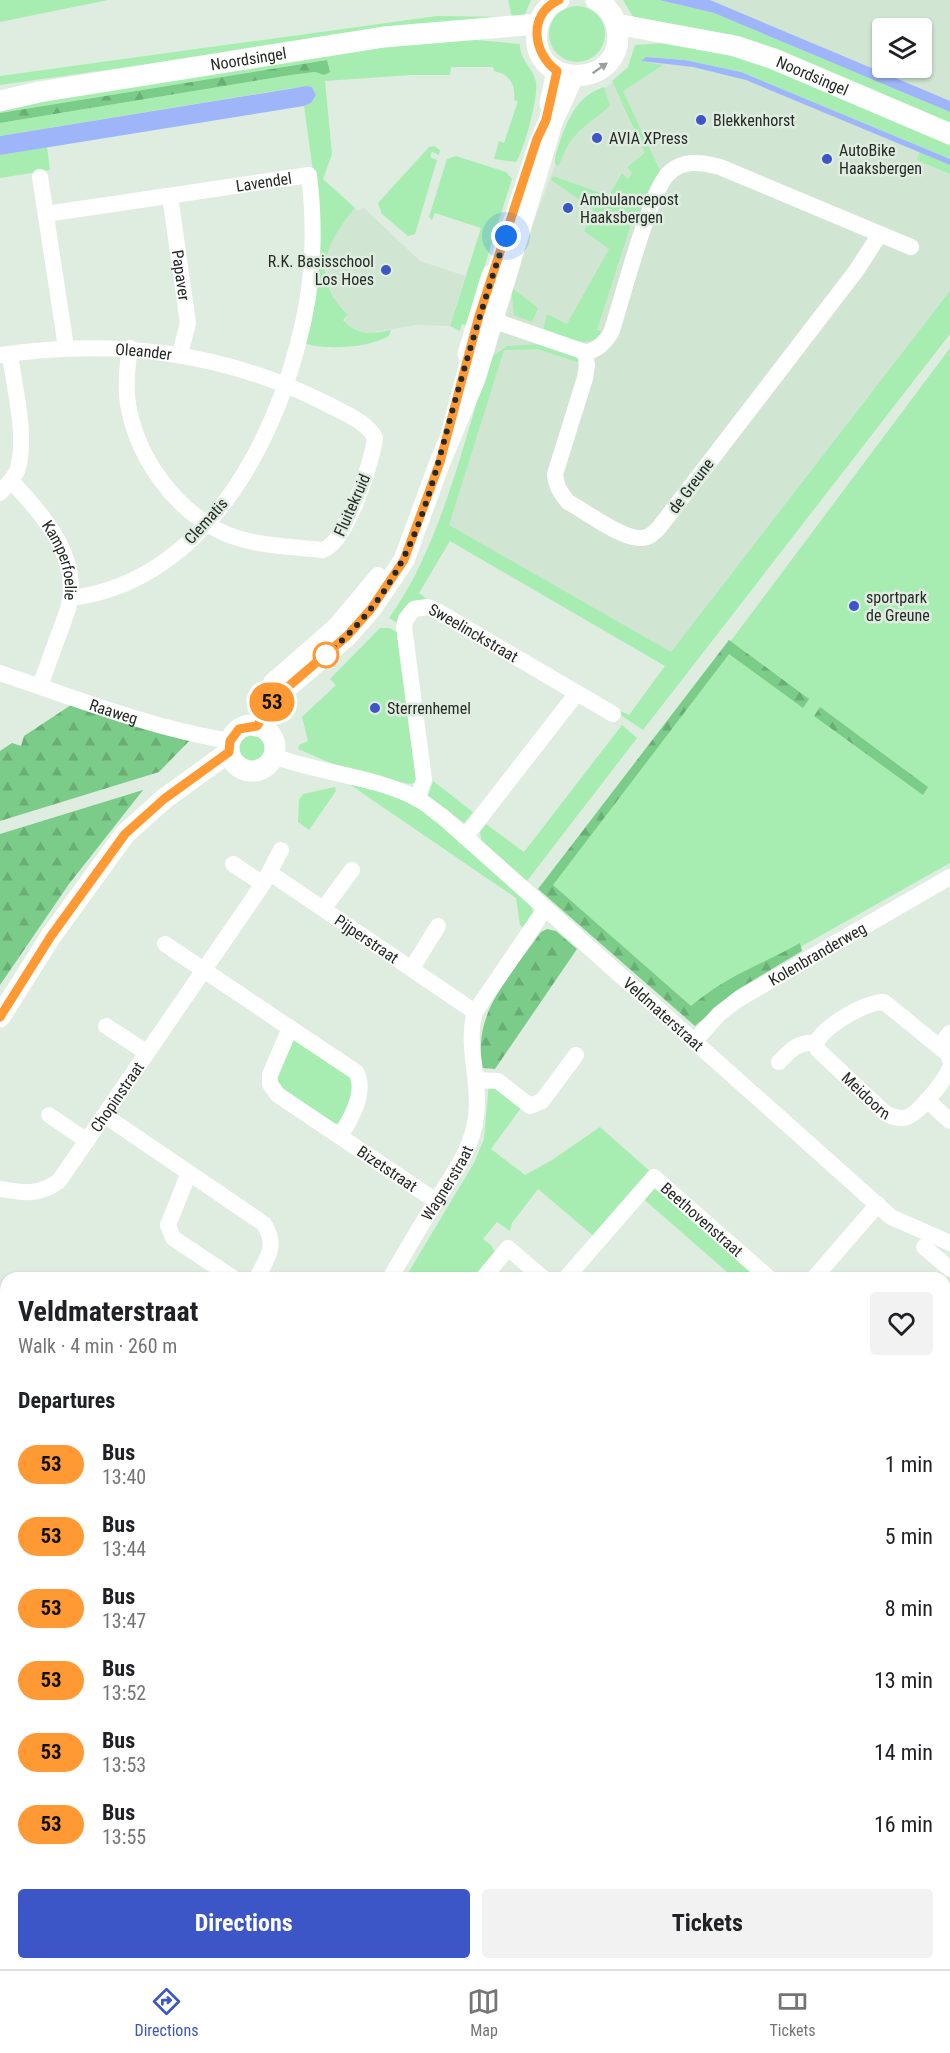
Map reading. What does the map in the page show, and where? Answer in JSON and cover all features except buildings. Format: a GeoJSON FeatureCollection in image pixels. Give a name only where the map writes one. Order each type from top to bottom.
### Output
{"type":"FeatureCollection","features":[{"type":"Feature","properties":{"kind":"main road"},"geometry":{"type":"LineString","coordinates":[[559,0],[544,12],[537,33],[542,57],[565,74],[587,75],[601,69],[612,58],[617,46],[616,24],[611,13],[599,1]]}},
{"type":"Feature","properties":{"kind":"main road","name":"Noordsingel"},"geometry":{"type":"LineString","coordinates":[[616,24],[735,46],[774,59],[950,134]]}},
{"type":"Feature","properties":{"kind":"main road","name":"Noordsingel"},"geometry":{"type":"LineString","coordinates":[[0,101],[39,92],[384,37],[459,32],[537,33]]}},
{"type":"Feature","properties":{"kind":"main road","name":"Noordsingel"},"geometry":{"type":"LineString","coordinates":[[617,46],[668,35]]}},
{"type":"Feature","properties":{"kind":"main road"},"geometry":{"type":"LineString","coordinates":[[263,730],[280,685],[347,636],[364,604],[404,560],[440,462],[553,120],[565,74]]}},
{"type":"Feature","properties":{"kind":"main road","name":"Noordsingel"},"geometry":{"type":"LineString","coordinates":[[0,95],[39,92]]}},
{"type":"Feature","properties":{"kind":"main road"},"geometry":{"type":"LineString","coordinates":[[0,1017],[51,936],[125,834],[146,813],[186,785],[205,782],[231,752],[242,728],[263,730],[274,745],[273,756],[266,766],[254,771],[246,770],[231,752]]}},
{"type":"Feature","properties":{"kind":"street"},"geometry":{"type":"LineString","coordinates":[[486,319],[585,352],[604,343],[610,333],[659,186],[677,167],[691,163],[720,167],[911,246]]}},
{"type":"Feature","properties":{"kind":"street","name":"Lavendel"},"geometry":{"type":"LineString","coordinates":[[45,214],[309,175],[313,231],[311,274],[304,320],[285,383]]}},
{"type":"Feature","properties":{"kind":"street"},"geometry":{"type":"LineString","coordinates":[[40,177],[66,347]]}},
{"type":"Feature","properties":{"kind":"street","name":"Papaver"},"geometry":{"type":"LineString","coordinates":[[170,196],[188,322],[180,354]]}},
{"type":"Feature","properties":{"kind":"street","name":"de Greune"},"geometry":{"type":"LineString","coordinates":[[585,352],[587,365],[585,378],[555,474],[556,486],[568,502],[628,536],[640,539],[649,537],[658,529],[856,271],[880,234]]}},
{"type":"Feature","properties":{"kind":"street","name":"Oleander"},"geometry":{"type":"LineString","coordinates":[[5,354],[66,347],[130,348],[180,354],[285,383]]}},
{"type":"Feature","properties":{"kind":"street"},"geometry":{"type":"LineString","coordinates":[[130,348],[128,403],[140,442],[156,473],[205,523]]}},
{"type":"Feature","properties":{"kind":"street"},"geometry":{"type":"LineString","coordinates":[[5,354],[20,443],[20,459],[5,487]]}},
{"type":"Feature","properties":{"kind":"street","name":"Clematis"},"geometry":{"type":"LineString","coordinates":[[71,598],[113,590],[153,569],[188,543],[223,503],[255,453],[285,383]]}},
{"type":"Feature","properties":{"kind":"street","name":"Fluitekruid"},"geometry":{"type":"LineString","coordinates":[[205,523],[240,538],[301,548],[324,550],[330,548],[337,540],[365,477],[375,438],[372,432],[351,417],[285,383]]}},
{"type":"Feature","properties":{"kind":"street","name":"Kamperfoelie"},"geometry":{"type":"LineString","coordinates":[[5,487],[49,524],[67,564],[71,598],[40,686]]}},
{"type":"Feature","properties":{"kind":"street"},"geometry":{"type":"LineString","coordinates":[[280,685],[286,678],[288,667],[364,604],[378,575]]}},
{"type":"Feature","properties":{"kind":"street","name":"Sweelinckstraat"},"geometry":{"type":"LineString","coordinates":[[417,799],[424,780],[404,627],[406,619],[414,609],[428,607],[437,611],[613,714]]}},
{"type":"Feature","properties":{"kind":"street","name":"Raaweg"},"geometry":{"type":"LineString","coordinates":[[0,673],[189,733],[231,752]]}},
{"type":"Feature","properties":{"kind":"street"},"geometry":{"type":"LineString","coordinates":[[465,837],[577,693]]}},
{"type":"Feature","properties":{"kind":"street","name":"Veldmaterstraat"},"geometry":{"type":"LineString","coordinates":[[273,756],[315,770],[396,789],[417,799],[465,837],[878,1204],[903,1224],[950,1243]]}},
{"type":"Feature","properties":{"kind":"street","name":"Chopinstraat"},"geometry":{"type":"LineString","coordinates":[[0,1189],[30,1194],[47,1190],[59,1181],[266,878],[282,850]]}},
{"type":"Feature","properties":{"kind":"street"},"geometry":{"type":"LineString","coordinates":[[233,864],[266,878]]}},
{"type":"Feature","properties":{"kind":"street","name":"Pijperstraat"},"geometry":{"type":"LineString","coordinates":[[324,908],[352,870]]}},
{"type":"Feature","properties":{"kind":"street","name":"Kolenbranderweg"},"geometry":{"type":"LineString","coordinates":[[694,1042],[719,1014],[737,1000],[950,877]]}},
{"type":"Feature","properties":{"kind":"street","name":"Pijperstraat"},"geometry":{"type":"LineString","coordinates":[[266,878],[324,908],[475,1012]]}},
{"type":"Feature","properties":{"kind":"street","name":"Wagnerstraat"},"geometry":{"type":"LineString","coordinates":[[394,1272],[462,1162],[476,1119],[476,1080],[471,1025],[475,1012],[545,909]]}},
{"type":"Feature","properties":{"kind":"street","name":"Pijperstraat"},"geometry":{"type":"LineString","coordinates":[[412,968],[438,926]]}},
{"type":"Feature","properties":{"kind":"street"},"geometry":{"type":"LineString","coordinates":[[165,944],[205,968]]}},
{"type":"Feature","properties":{"kind":"street","name":"Bizetstraat"},"geometry":{"type":"LineString","coordinates":[[205,968],[356,1072],[361,1080],[360,1092],[340,1136]]}},
{"type":"Feature","properties":{"kind":"street"},"geometry":{"type":"LineString","coordinates":[[778,1062],[794,1047],[805,1042],[816,1043],[824,1030],[868,1005],[884,1002],[939,1046],[948,1054],[950,1060]]}},
{"type":"Feature","properties":{"kind":"street","name":"Chopinstraat"},"geometry":{"type":"LineString","coordinates":[[106,1026],[146,1052]]}},
{"type":"Feature","properties":{"kind":"street","name":"Bizetstraat"},"geometry":{"type":"LineString","coordinates":[[290,1028],[270,1075],[270,1084],[278,1095],[436,1201]]}},
{"type":"Feature","properties":{"kind":"street"},"geometry":{"type":"LineString","coordinates":[[939,1046],[950,1033]]}},
{"type":"Feature","properties":{"kind":"street","name":"Meidoorn"},"geometry":{"type":"LineString","coordinates":[[816,1043],[818,1050],[885,1113],[904,1118],[927,1100],[950,1068]]}},
{"type":"Feature","properties":{"kind":"street"},"geometry":{"type":"LineString","coordinates":[[476,1080],[498,1080],[530,1106],[542,1101],[576,1056]]}},
{"type":"Feature","properties":{"kind":"street"},"geometry":{"type":"LineString","coordinates":[[927,1100],[950,1120]]}},
{"type":"Feature","properties":{"kind":"street","name":"Chopinstraat"},"geometry":{"type":"LineString","coordinates":[[49,1115],[87,1141]]}},
{"type":"Feature","properties":{"kind":"street"},"geometry":{"type":"LineString","coordinates":[[104,1115],[188,1175],[264,1224],[271,1236],[272,1247],[260,1272]]}},
{"type":"Feature","properties":{"kind":"street"},"geometry":{"type":"LineString","coordinates":[[188,1175],[168,1225],[173,1238],[224,1272]]}},
{"type":"Feature","properties":{"kind":"street","name":"Beethovenstraat"},"geometry":{"type":"LineString","coordinates":[[571,1272],[654,1177],[762,1272]]}},
{"type":"Feature","properties":{"kind":"street"},"geometry":{"type":"LineString","coordinates":[[819,1272],[878,1204]]}},
{"type":"Feature","properties":{"kind":"street"},"geometry":{"type":"LineString","coordinates":[[924,1247],[950,1269]]}},
{"type":"Feature","properties":{"kind":"street"},"geometry":{"type":"LineString","coordinates":[[488,1272],[508,1248],[536,1272]]}},
{"type":"Feature","properties":{"kind":"shaded area"},"geometry":{"type":"Polygon","coordinates":[[[697,0],[950,0],[950,106],[883,78],[932,78],[932,18],[872,18],[872,73],[697,0]]]}},
{"type":"Feature","properties":{"kind":"shaded area"},"geometry":{"type":"Polygon","coordinates":[[[648,60],[692,63],[782,90],[950,163],[950,327],[682,664],[443,526],[526,242],[578,105],[648,60]]]}},
{"type":"Feature","properties":{"kind":"shaded area","name":"R.K. Basisschool Los Hoes"},"geometry":{"type":"Polygon","coordinates":[[[363,207],[420,261],[465,276],[450,326],[415,325],[369,333],[357,331],[344,322],[348,315],[336,301],[328,285],[326,254],[340,225],[355,208],[359,211],[363,207]]]}},
{"type":"Feature","properties":{"kind":"green space"},"geometry":{"type":"Polygon","coordinates":[[[0,0],[108,0],[0,22],[0,0]]]}},
{"type":"Feature","properties":{"kind":"green space"},"geometry":{"type":"Polygon","coordinates":[[[508,0],[531,0],[521,23],[430,24],[0,85],[0,76],[437,16],[512,17],[508,0]]]}},
{"type":"Feature","properties":{"kind":"green space"},"geometry":{"type":"Polygon","coordinates":[[[623,0],[659,0],[714,13],[950,112],[950,127],[633,17],[623,0]]]}},
{"type":"Feature","properties":{"kind":"green space"},"geometry":{"type":"Polygon","coordinates":[[[577,6],[592,11],[600,19],[605,34],[600,49],[592,57],[577,62],[562,57],[554,49],[549,34],[554,19],[562,11],[577,6]]]}},
{"type":"Feature","properties":{"kind":"green space"},"geometry":{"type":"Polygon","coordinates":[[[476,40],[520,44],[522,54],[536,82],[530,123],[516,162],[494,159],[499,141],[504,143],[518,101],[514,100],[513,85],[507,77],[494,71],[493,67],[451,67],[450,75],[411,75],[325,81],[332,154],[323,179],[355,208],[336,234],[330,247],[326,261],[326,274],[329,288],[348,315],[343,320],[348,325],[365,332],[391,330],[389,336],[370,343],[337,347],[306,344],[316,193],[304,106],[311,103],[316,95],[312,87],[293,88],[0,136],[0,123],[291,75],[315,72],[324,75],[327,60],[0,113],[0,104],[368,44],[476,40]]]}},
{"type":"Feature","properties":{"kind":"green space"},"geometry":{"type":"Polygon","coordinates":[[[666,43],[737,53],[950,142],[950,159],[741,72],[685,60],[646,57],[641,61],[663,65],[623,91],[660,171],[649,189],[641,214],[635,212],[597,330],[605,332],[598,338],[583,342],[543,330],[547,314],[567,324],[609,249],[584,231],[593,209],[551,180],[553,176],[609,196],[622,173],[628,179],[632,173],[627,167],[645,153],[612,81],[628,67],[635,45],[666,43]]]}},
{"type":"Feature","properties":{"kind":"green space"},"geometry":{"type":"Polygon","coordinates":[[[327,60],[330,72],[324,75],[315,72],[291,75],[0,123],[0,113],[327,60]]]}},
{"type":"Feature","properties":{"kind":"green space"},"geometry":{"type":"Polygon","coordinates":[[[604,87],[610,106],[575,136],[558,166],[555,164],[556,156],[571,115],[587,95],[604,87]]]}},
{"type":"Feature","properties":{"kind":"green space"},"geometry":{"type":"Polygon","coordinates":[[[434,146],[440,150],[439,155],[432,152],[430,157],[437,160],[415,234],[408,236],[382,214],[378,203],[429,147],[434,146]]]}},
{"type":"Feature","properties":{"kind":"green space"},"geometry":{"type":"Polygon","coordinates":[[[47,147],[50,170],[0,178],[0,155],[47,147]]]}},
{"type":"Feature","properties":{"kind":"green space"},"geometry":{"type":"Polygon","coordinates":[[[920,152],[950,165],[950,174],[917,160],[920,152]]]}},
{"type":"Feature","properties":{"kind":"green space"},"geometry":{"type":"Polygon","coordinates":[[[456,156],[506,172],[512,179],[466,325],[462,324],[460,331],[450,326],[481,228],[435,213],[432,220],[429,217],[447,159],[456,156]]]}},
{"type":"Feature","properties":{"kind":"green space"},"geometry":{"type":"Polygon","coordinates":[[[511,287],[538,308],[532,322],[514,315],[511,287]]]}},
{"type":"Feature","properties":{"kind":"green space"},"geometry":{"type":"Polygon","coordinates":[[[950,291],[950,334],[643,730],[619,714],[620,711],[629,715],[665,666],[450,541],[419,593],[427,599],[412,601],[397,623],[389,618],[423,560],[437,527],[490,358],[507,346],[543,344],[577,357],[580,363],[537,349],[504,350],[449,525],[671,652],[950,291]]]}},
{"type":"Feature","properties":{"kind":"green space","name":"sportpark de Greune"},"geometry":{"type":"Polygon","coordinates":[[[950,348],[950,863],[747,977],[697,1013],[549,884],[950,348]]]}},
{"type":"Feature","properties":{"kind":"green space"},"geometry":{"type":"Polygon","coordinates":[[[380,628],[390,628],[398,633],[418,782],[410,784],[354,773],[298,749],[299,745],[308,741],[302,717],[336,685],[330,679],[380,628]]]}},
{"type":"Feature","properties":{"kind":"green space"},"geometry":{"type":"Polygon","coordinates":[[[729,640],[809,699],[803,708],[729,654],[553,885],[691,1006],[731,978],[800,943],[802,951],[737,990],[695,1026],[538,889],[729,640]]]}},
{"type":"Feature","properties":{"kind":"green space"},"geometry":{"type":"Polygon","coordinates":[[[71,705],[193,737],[159,772],[0,821],[0,751],[12,743],[21,746],[24,736],[71,705]]]}},
{"type":"Feature","properties":{"kind":"green space"},"geometry":{"type":"Polygon","coordinates":[[[820,707],[928,787],[923,795],[814,716],[820,707]]]}},
{"type":"Feature","properties":{"kind":"green space"},"geometry":{"type":"Polygon","coordinates":[[[622,725],[637,738],[527,881],[482,843],[480,832],[486,824],[524,852],[622,725]]]}},
{"type":"Feature","properties":{"kind":"green space"},"geometry":{"type":"Polygon","coordinates":[[[252,735],[261,739],[265,748],[261,757],[252,761],[243,757],[239,748],[243,739],[252,735]]]}},
{"type":"Feature","properties":{"kind":"green space"},"geometry":{"type":"Polygon","coordinates":[[[433,781],[473,812],[464,823],[428,796],[433,781]]]}},
{"type":"Feature","properties":{"kind":"green space"},"geometry":{"type":"Polygon","coordinates":[[[349,784],[376,788],[422,809],[529,902],[533,916],[525,929],[520,925],[516,898],[349,784]]]}},
{"type":"Feature","properties":{"kind":"green space"},"geometry":{"type":"Polygon","coordinates":[[[335,787],[336,791],[309,830],[298,822],[299,800],[303,794],[335,787]]]}},
{"type":"Feature","properties":{"kind":"green space"},"geometry":{"type":"Polygon","coordinates":[[[143,790],[69,884],[0,985],[0,834],[143,790]]]}},
{"type":"Feature","properties":{"kind":"green space"},"geometry":{"type":"Polygon","coordinates":[[[547,929],[556,931],[577,949],[495,1069],[483,1068],[481,1048],[488,1012],[506,979],[541,932],[547,929]]]}},
{"type":"Feature","properties":{"kind":"green space"},"geometry":{"type":"Polygon","coordinates":[[[296,1039],[349,1072],[357,1088],[339,1123],[332,1124],[275,1083],[287,1043],[296,1039]]]}},
{"type":"Feature","properties":{"kind":"green space"},"geometry":{"type":"Polygon","coordinates":[[[489,1082],[521,1108],[491,1149],[525,1175],[552,1160],[600,1127],[653,1174],[597,1239],[538,1189],[512,1223],[510,1231],[497,1222],[483,1239],[491,1245],[496,1254],[482,1272],[409,1272],[474,1163],[484,1139],[489,1082]]]}},
{"type":"Feature","properties":{"kind":"green space"},"geometry":{"type":"Polygon","coordinates":[[[652,1182],[759,1272],[727,1272],[640,1196],[652,1182]]]}},
{"type":"Feature","properties":{"kind":"water"},"geometry":{"type":"Polygon","coordinates":[[[659,0],[710,0],[872,68],[872,78],[895,78],[950,101],[950,112],[714,13],[659,0]]]}},
{"type":"Feature","properties":{"kind":"water"},"geometry":{"type":"Polygon","coordinates":[[[646,57],[685,60],[741,72],[950,159],[950,165],[746,80],[693,67],[641,61],[646,57]]]}},
{"type":"Feature","properties":{"kind":"water"},"geometry":{"type":"Polygon","coordinates":[[[312,87],[316,95],[311,103],[304,106],[0,155],[0,136],[312,87]]]}},
{"type":"Feature","properties":{"kind":"bus line","name":"53"},"geometry":{"type":"LineString","coordinates":[[0,1017],[51,936],[125,834],[146,813],[229,752],[230,741],[239,729],[246,726],[257,726],[275,698],[289,689],[347,636],[371,609],[387,589],[404,560],[416,533],[440,462],[479,316],[537,139],[546,120],[557,71],[542,57],[536,35],[544,12],[559,0]]}},
{"type":"Feature","properties":{"kind":"place","name":"Blekkenhorst"},"geometry":{"type":"Point","coordinates":[701,120]}},
{"type":"Feature","properties":{"kind":"place","name":"AVIA XPress"},"geometry":{"type":"Point","coordinates":[597,138]}},
{"type":"Feature","properties":{"kind":"place","name":"AutoBike Haaksbergen"},"geometry":{"type":"Point","coordinates":[827,159]}},
{"type":"Feature","properties":{"kind":"place","name":"Ambulancepost Haaksbergen"},"geometry":{"type":"Point","coordinates":[568,208]}},
{"type":"Feature","properties":{"kind":"place","name":"R.K. Basisschool Los Hoes"},"geometry":{"type":"Point","coordinates":[386,270]}},
{"type":"Feature","properties":{"kind":"place","name":"sportpark de Greune"},"geometry":{"type":"Point","coordinates":[854,606]}},
{"type":"Feature","properties":{"kind":"place","name":"Sterrenhemel"},"geometry":{"type":"Point","coordinates":[375,708]}},
{"type":"Feature","properties":{"kind":"route"},"geometry":{"type":"LineString","coordinates":[[326,655],[347,636],[387,589],[416,533],[440,462],[479,316],[506,236]]}}]}
